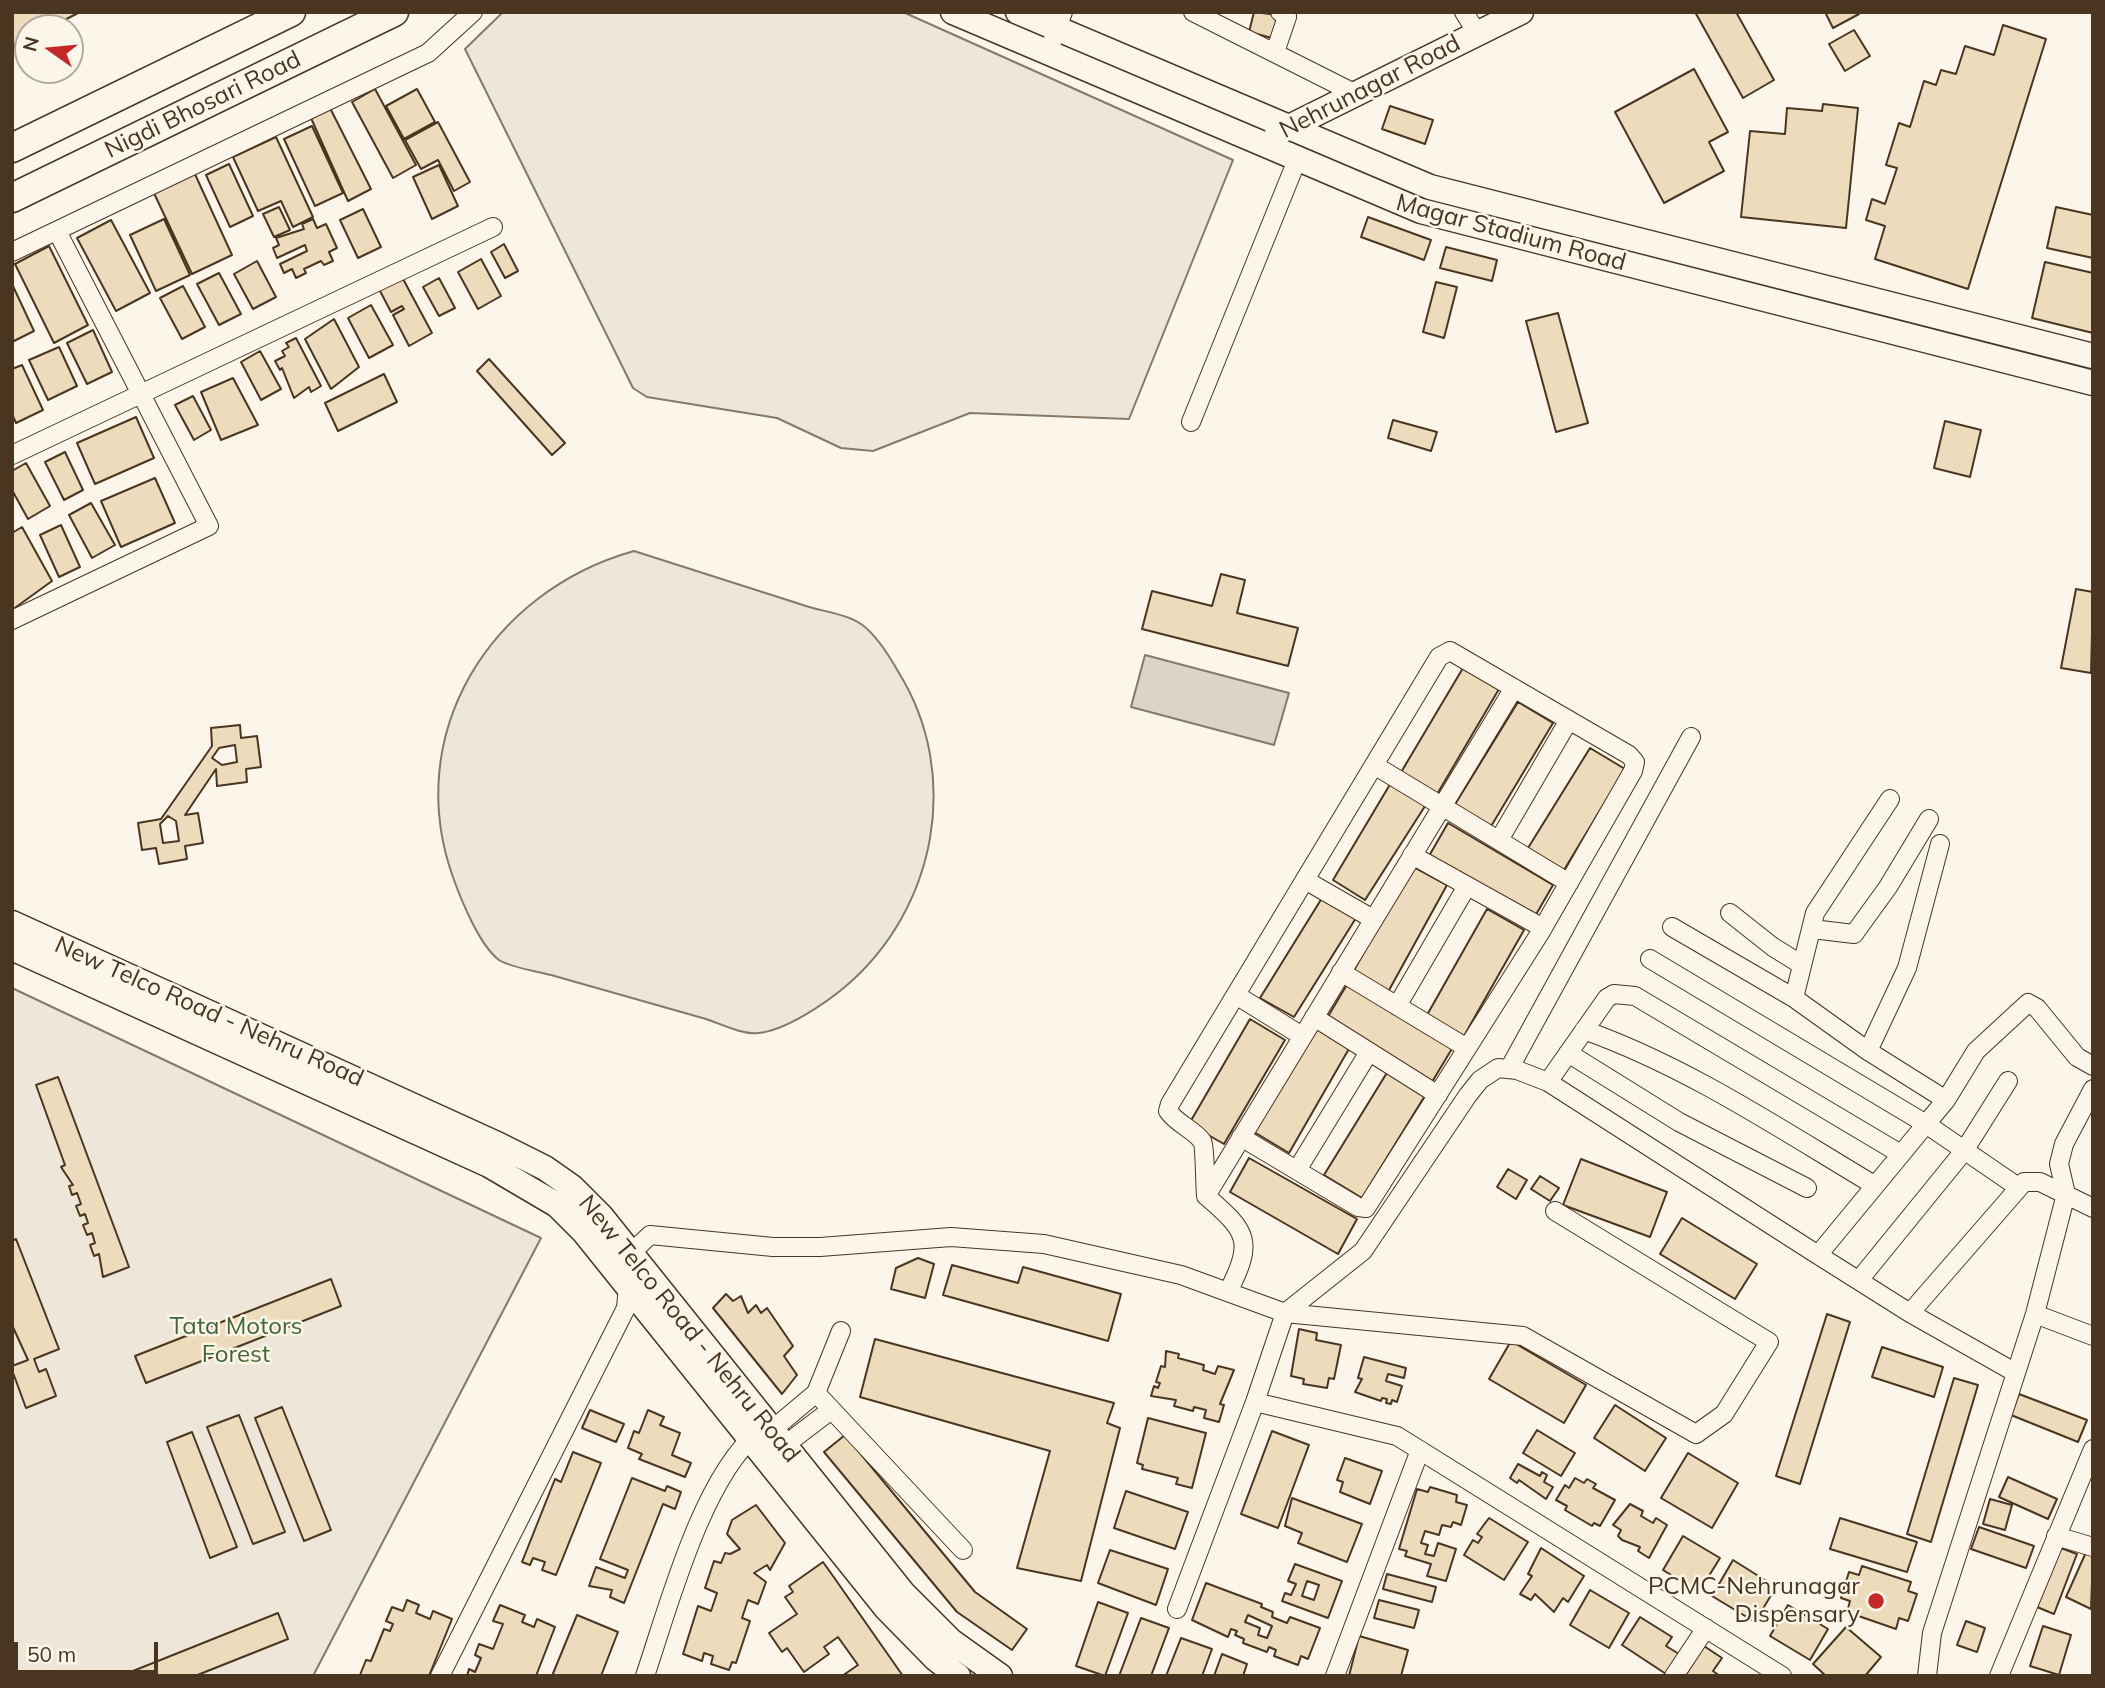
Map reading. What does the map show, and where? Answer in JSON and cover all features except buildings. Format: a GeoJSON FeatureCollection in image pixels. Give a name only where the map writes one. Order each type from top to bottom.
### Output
{"type":"FeatureCollection","features":[{"type":"Feature","properties":{"kind":"main road","name":"Nigdi Bhosari Road"},"geometry":{"type":"LineString","coordinates":[[12,148],[291,12]]}},
{"type":"Feature","properties":{"kind":"main road","name":"Nigdi Bhosari Road"},"geometry":{"type":"LineString","coordinates":[[12,198],[394,12]]}},
{"type":"Feature","properties":{"kind":"street"},"geometry":{"type":"LineString","coordinates":[[12,252],[428,53],[473,12]]}},
{"type":"Feature","properties":{"kind":"street","name":"Magar Stadium Road"},"geometry":{"type":"LineString","coordinates":[[953,12],[1382,197],[1453,220],[2093,383]]}},
{"type":"Feature","properties":{"kind":"street"},"geometry":{"type":"LineString","coordinates":[[1193,12],[1356,94]]}},
{"type":"Feature","properties":{"kind":"street"},"geometry":{"type":"LineString","coordinates":[[1275,52],[1287,16],[1280,12]]}},
{"type":"Feature","properties":{"kind":"street"},"geometry":{"type":"LineString","coordinates":[[1464,12],[1478,33]]}},
{"type":"Feature","properties":{"kind":"street","name":"Nehrunagar Road"},"geometry":{"type":"LineString","coordinates":[[1257,143],[1521,12]]}},
{"type":"Feature","properties":{"kind":"street","name":"Magar Stadium Road"},"geometry":{"type":"LineString","coordinates":[[1019,13],[1059,21],[1288,128],[1392,173],[1460,196],[2093,356]]}},
{"type":"Feature","properties":{"kind":"street"},"geometry":{"type":"LineString","coordinates":[[1048,53],[1059,21]]}},
{"type":"Feature","properties":{"kind":"street"},"geometry":{"type":"LineString","coordinates":[[1191,422],[1297,160]]}},
{"type":"Feature","properties":{"kind":"street"},"geometry":{"type":"LineString","coordinates":[[12,455],[493,227]]}},
{"type":"Feature","properties":{"kind":"street"},"geometry":{"type":"LineString","coordinates":[[12,620],[209,526],[57,230]]}},
{"type":"Feature","properties":{"kind":"street"},"geometry":{"type":"LineString","coordinates":[[1228,1292],[1245,1256],[1238,1223],[1206,1196],[1202,1167],[1205,1150],[1201,1140],[1168,1111],[1374,765],[1444,653],[1450,651],[1629,755],[1634,762],[1633,771],[1543,929],[1366,1208],[1358,1207],[1241,1137]]}},
{"type":"Feature","properties":{"kind":"street"},"geometry":{"type":"LineString","coordinates":[[1206,1196],[1514,688]]}},
{"type":"Feature","properties":{"kind":"street"},"geometry":{"type":"LineString","coordinates":[[1499,840],[1569,720]]}},
{"type":"Feature","properties":{"kind":"street"},"geometry":{"type":"LineString","coordinates":[[1508,1069],[1691,737]]}},
{"type":"Feature","properties":{"kind":"street"},"geometry":{"type":"LineString","coordinates":[[1374,765],[1569,883]]}},
{"type":"Feature","properties":{"kind":"street"},"geometry":{"type":"LineString","coordinates":[[1794,998],[1815,913],[1890,799]]}},
{"type":"Feature","properties":{"kind":"street"},"geometry":{"type":"LineString","coordinates":[[1812,929],[1854,934],[1888,887],[1929,819]]}},
{"type":"Feature","properties":{"kind":"street"},"geometry":{"type":"LineString","coordinates":[[1868,1051],[1907,968],[1941,844]]}},
{"type":"Feature","properties":{"kind":"street"},"geometry":{"type":"LineString","coordinates":[[1412,855],[1543,929]]}},
{"type":"Feature","properties":{"kind":"street"},"geometry":{"type":"LineString","coordinates":[[1305,880],[1373,919]]}},
{"type":"Feature","properties":{"kind":"street"},"geometry":{"type":"LineString","coordinates":[[1397,1006],[1467,886]]}},
{"type":"Feature","properties":{"kind":"street"},"geometry":{"type":"LineString","coordinates":[[1730,913],[1773,947],[1802,965]]}},
{"type":"Feature","properties":{"kind":"street","name":"New Telco Road - Nehru Road"},"geometry":{"type":"LineString","coordinates":[[12,923],[499,1144],[545,1168],[572,1187],[631,1253],[769,1435],[886,1608],[936,1659],[966,1670],[1000,1676]]}},
{"type":"Feature","properties":{"kind":"street"},"geometry":{"type":"LineString","coordinates":[[1672,927],[1794,998],[1868,1051],[1946,1100]]}},
{"type":"Feature","properties":{"kind":"street","name":"New Telco Road - Nehru Road"},"geometry":{"type":"LineString","coordinates":[[12,948],[489,1165],[533,1188],[557,1205],[769,1435],[903,1593],[951,1641],[966,1670]]}},
{"type":"Feature","properties":{"kind":"street"},"geometry":{"type":"LineString","coordinates":[[1650,959],[1926,1124],[2018,1187]]}},
{"type":"Feature","properties":{"kind":"street"},"geometry":{"type":"LineString","coordinates":[[1341,972],[1467,1048]]}},
{"type":"Feature","properties":{"kind":"street"},"geometry":{"type":"LineString","coordinates":[[1548,1082],[1607,998],[1614,994],[1634,996],[1899,1153]]}},
{"type":"Feature","properties":{"kind":"street"},"geometry":{"type":"LineString","coordinates":[[1236,995],[1302,1036]]}},
{"type":"Feature","properties":{"kind":"street"},"geometry":{"type":"LineString","coordinates":[[1818,1255],[1899,1153],[1946,1100],[1976,1051],[2028,1003],[2037,1008],[2077,1057],[2093,1066]]}},
{"type":"Feature","properties":{"kind":"street"},"geometry":{"type":"LineString","coordinates":[[1314,1017],[1438,1095]]}},
{"type":"Feature","properties":{"kind":"street"},"geometry":{"type":"LineString","coordinates":[[1584,1030],[1631,1047],[1705,1084],[1874,1185]]}},
{"type":"Feature","properties":{"kind":"street"},"geometry":{"type":"LineString","coordinates":[[1297,1170],[1369,1052]]}},
{"type":"Feature","properties":{"kind":"street"},"geometry":{"type":"LineString","coordinates":[[1568,1053],[1679,1122],[1807,1188]]}},
{"type":"Feature","properties":{"kind":"street"},"geometry":{"type":"LineString","coordinates":[[1177,1609],[1255,1402],[1285,1313],[1363,1251],[1480,1080],[1498,1068],[1548,1082],[1910,1313],[2016,1373]]}},
{"type":"Feature","properties":{"kind":"street"},"geometry":{"type":"LineString","coordinates":[[1859,1280],[1964,1151],[2008,1081]]}},
{"type":"Feature","properties":{"kind":"street"},"geometry":{"type":"LineString","coordinates":[[1927,1676],[1932,1633],[2035,1314],[2066,1194],[2059,1164],[2064,1144],[2093,1089]]}},
{"type":"Feature","properties":{"kind":"street"},"geometry":{"type":"LineString","coordinates":[[1910,1313],[2018,1187],[2032,1181],[2093,1208]]}},
{"type":"Feature","properties":{"kind":"street"},"geometry":{"type":"LineString","coordinates":[[440,1676],[626,1308],[631,1253],[642,1240],[658,1234],[773,1247],[820,1247],[951,1237],[1016,1240],[1116,1259],[1181,1275],[1285,1313],[1523,1336],[1696,1434],[1724,1414],[1769,1342],[1555,1211]]}},
{"type":"Feature","properties":{"kind":"street"},"geometry":{"type":"LineString","coordinates":[[2035,1314],[2093,1336]]}},
{"type":"Feature","properties":{"kind":"street"},"geometry":{"type":"LineString","coordinates":[[645,1676],[701,1520],[725,1474],[816,1393],[841,1332]]}},
{"type":"Feature","properties":{"kind":"street"},"geometry":{"type":"LineString","coordinates":[[816,1393],[963,1550]]}},
{"type":"Feature","properties":{"kind":"street"},"geometry":{"type":"LineString","coordinates":[[1255,1402],[1397,1436],[1782,1676]]}},
{"type":"Feature","properties":{"kind":"street"},"geometry":{"type":"LineString","coordinates":[[769,1435],[831,1410]]}},
{"type":"Feature","properties":{"kind":"street"},"geometry":{"type":"LineString","coordinates":[[1999,1676],[2056,1536],[2087,1479],[2093,1448]]}},
{"type":"Feature","properties":{"kind":"street"},"geometry":{"type":"LineString","coordinates":[[1335,1676],[1420,1450]]}},
{"type":"Feature","properties":{"kind":"street"},"geometry":{"type":"LineString","coordinates":[[2056,1536],[2093,1547]]}},
{"type":"Feature","properties":{"kind":"street"},"geometry":{"type":"LineString","coordinates":[[1674,1676],[1706,1628]]}},
{"type":"Feature","properties":{"kind":"green space"},"geometry":{"type":"Polygon","coordinates":[[[503,12],[903,12],[1233,160],[1129,419],[970,413],[873,451],[841,448],[777,418],[647,397],[633,388],[465,49],[503,12]]]}},
{"type":"Feature","properties":{"kind":"green space"},"geometry":{"type":"Polygon","coordinates":[[[634,551],[855,621],[867,629],[883,647],[919,713],[930,754],[934,797],[930,839],[919,880],[901,919],[877,955],[846,986],[805,1015],[769,1031],[739,1031],[706,1019],[504,963],[485,945],[454,880],[440,826],[439,773],[450,722],[470,676],[500,634],[538,599],[583,571],[634,551]]]}},
{"type":"Feature","properties":{"kind":"green space","name":"Tata Motors Forest"},"geometry":{"type":"Polygon","coordinates":[[[12,988],[541,1238],[313,1676],[12,1676],[12,988]]]}},
{"type":"Feature","properties":{"kind":"shaded area"},"geometry":{"type":"Polygon","coordinates":[[[1145,655],[1289,693],[1274,745],[1131,707],[1145,655]]]}},
{"type":"Feature","properties":{"kind":"place","name":"PCMC-Nehrunagar Dispensary"},"geometry":{"type":"Point","coordinates":[1876,1601]}}]}
